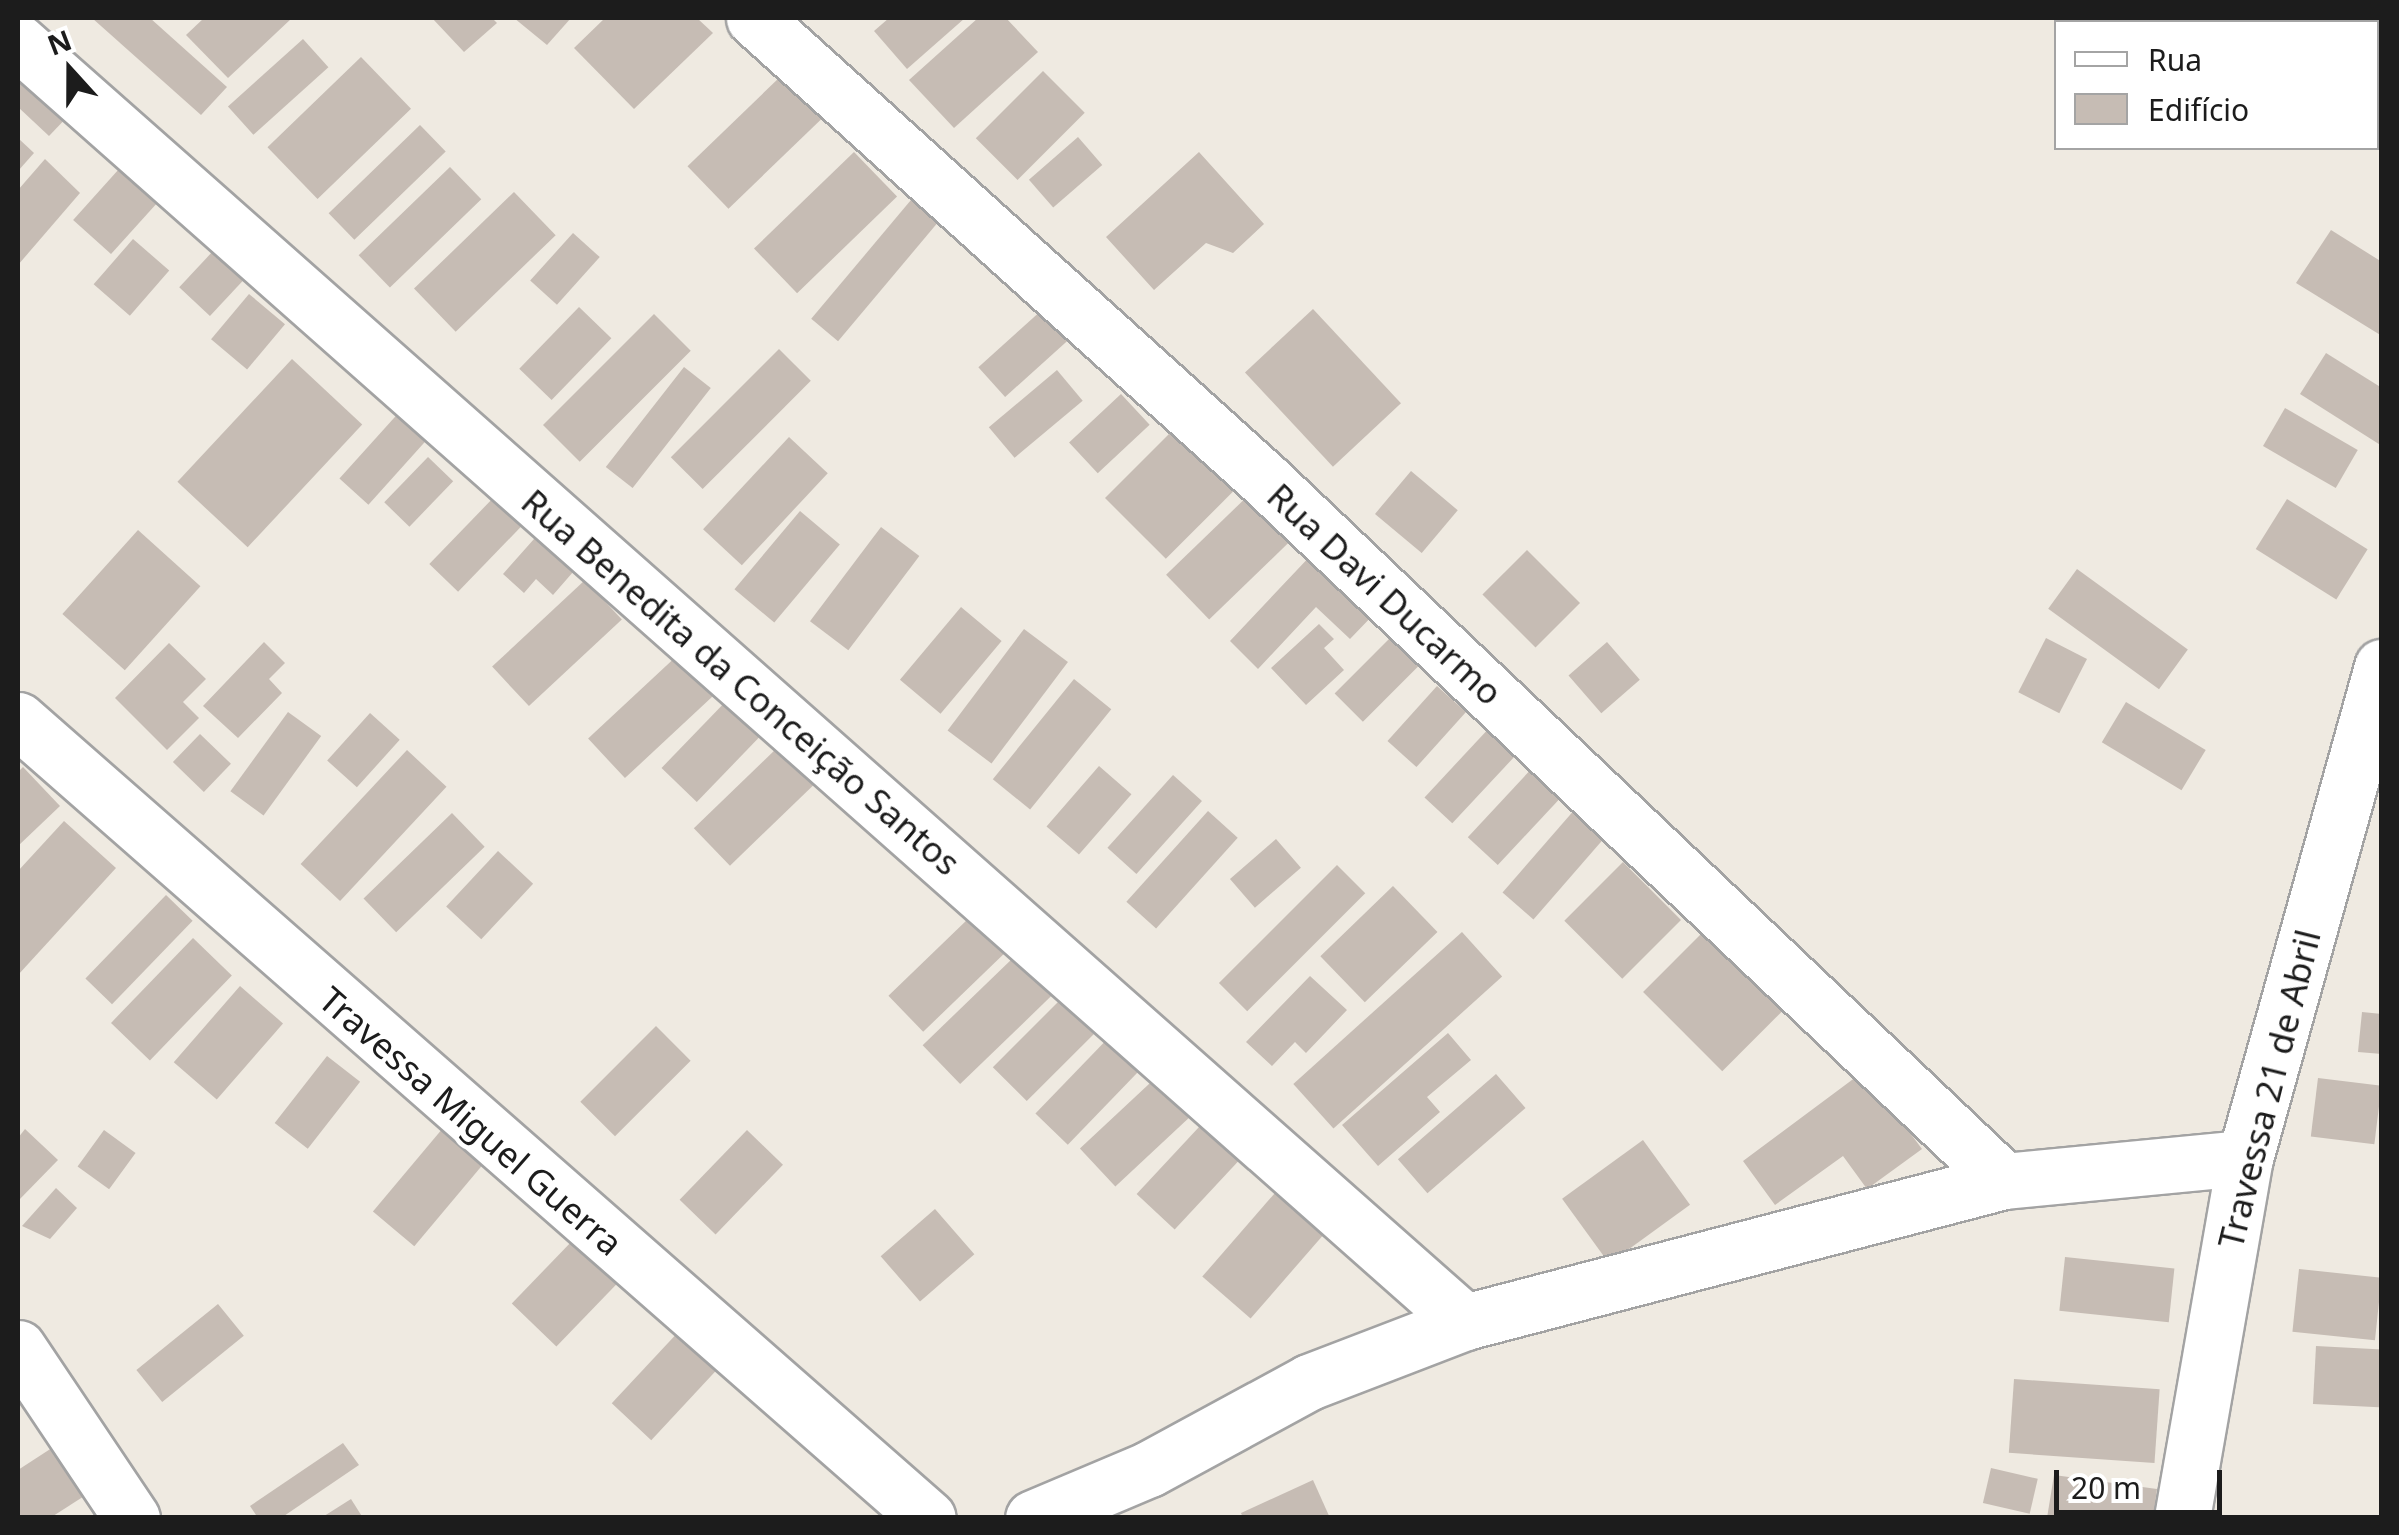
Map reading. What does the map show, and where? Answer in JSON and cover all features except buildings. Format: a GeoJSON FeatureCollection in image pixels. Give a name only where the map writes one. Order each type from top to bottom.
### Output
{"type":"FeatureCollection","features":[{"type":"Feature","properties":{"kind":"street","name":"Rua Davi Ducarmo"},"geometry":{"type":"LineString","coordinates":[[754,18],[1263,478],[2004,1182]]}},
{"type":"Feature","properties":{"kind":"street","name":"Rua Benedita da Conceição Santos"},"geometry":{"type":"LineString","coordinates":[[18,42],[1465,1322]]}},
{"type":"Feature","properties":{"kind":"street","name":"Travessa 21 de Abril"},"geometry":{"type":"LineString","coordinates":[[2182,1518],[2245,1158],[2382,667]]}},
{"type":"Feature","properties":{"kind":"street","name":"Travessa Miguel Guerra"},"geometry":{"type":"LineString","coordinates":[[18,720],[928,1518]]}},
{"type":"Feature","properties":{"kind":"street"},"geometry":{"type":"LineString","coordinates":[[1032,1518],[1149,1469],[1309,1382],[1465,1322],[2004,1182],[2245,1158]]}},
{"type":"Feature","properties":{"kind":"street"},"geometry":{"type":"LineString","coordinates":[[18,1348],[132,1518]]}}]}
